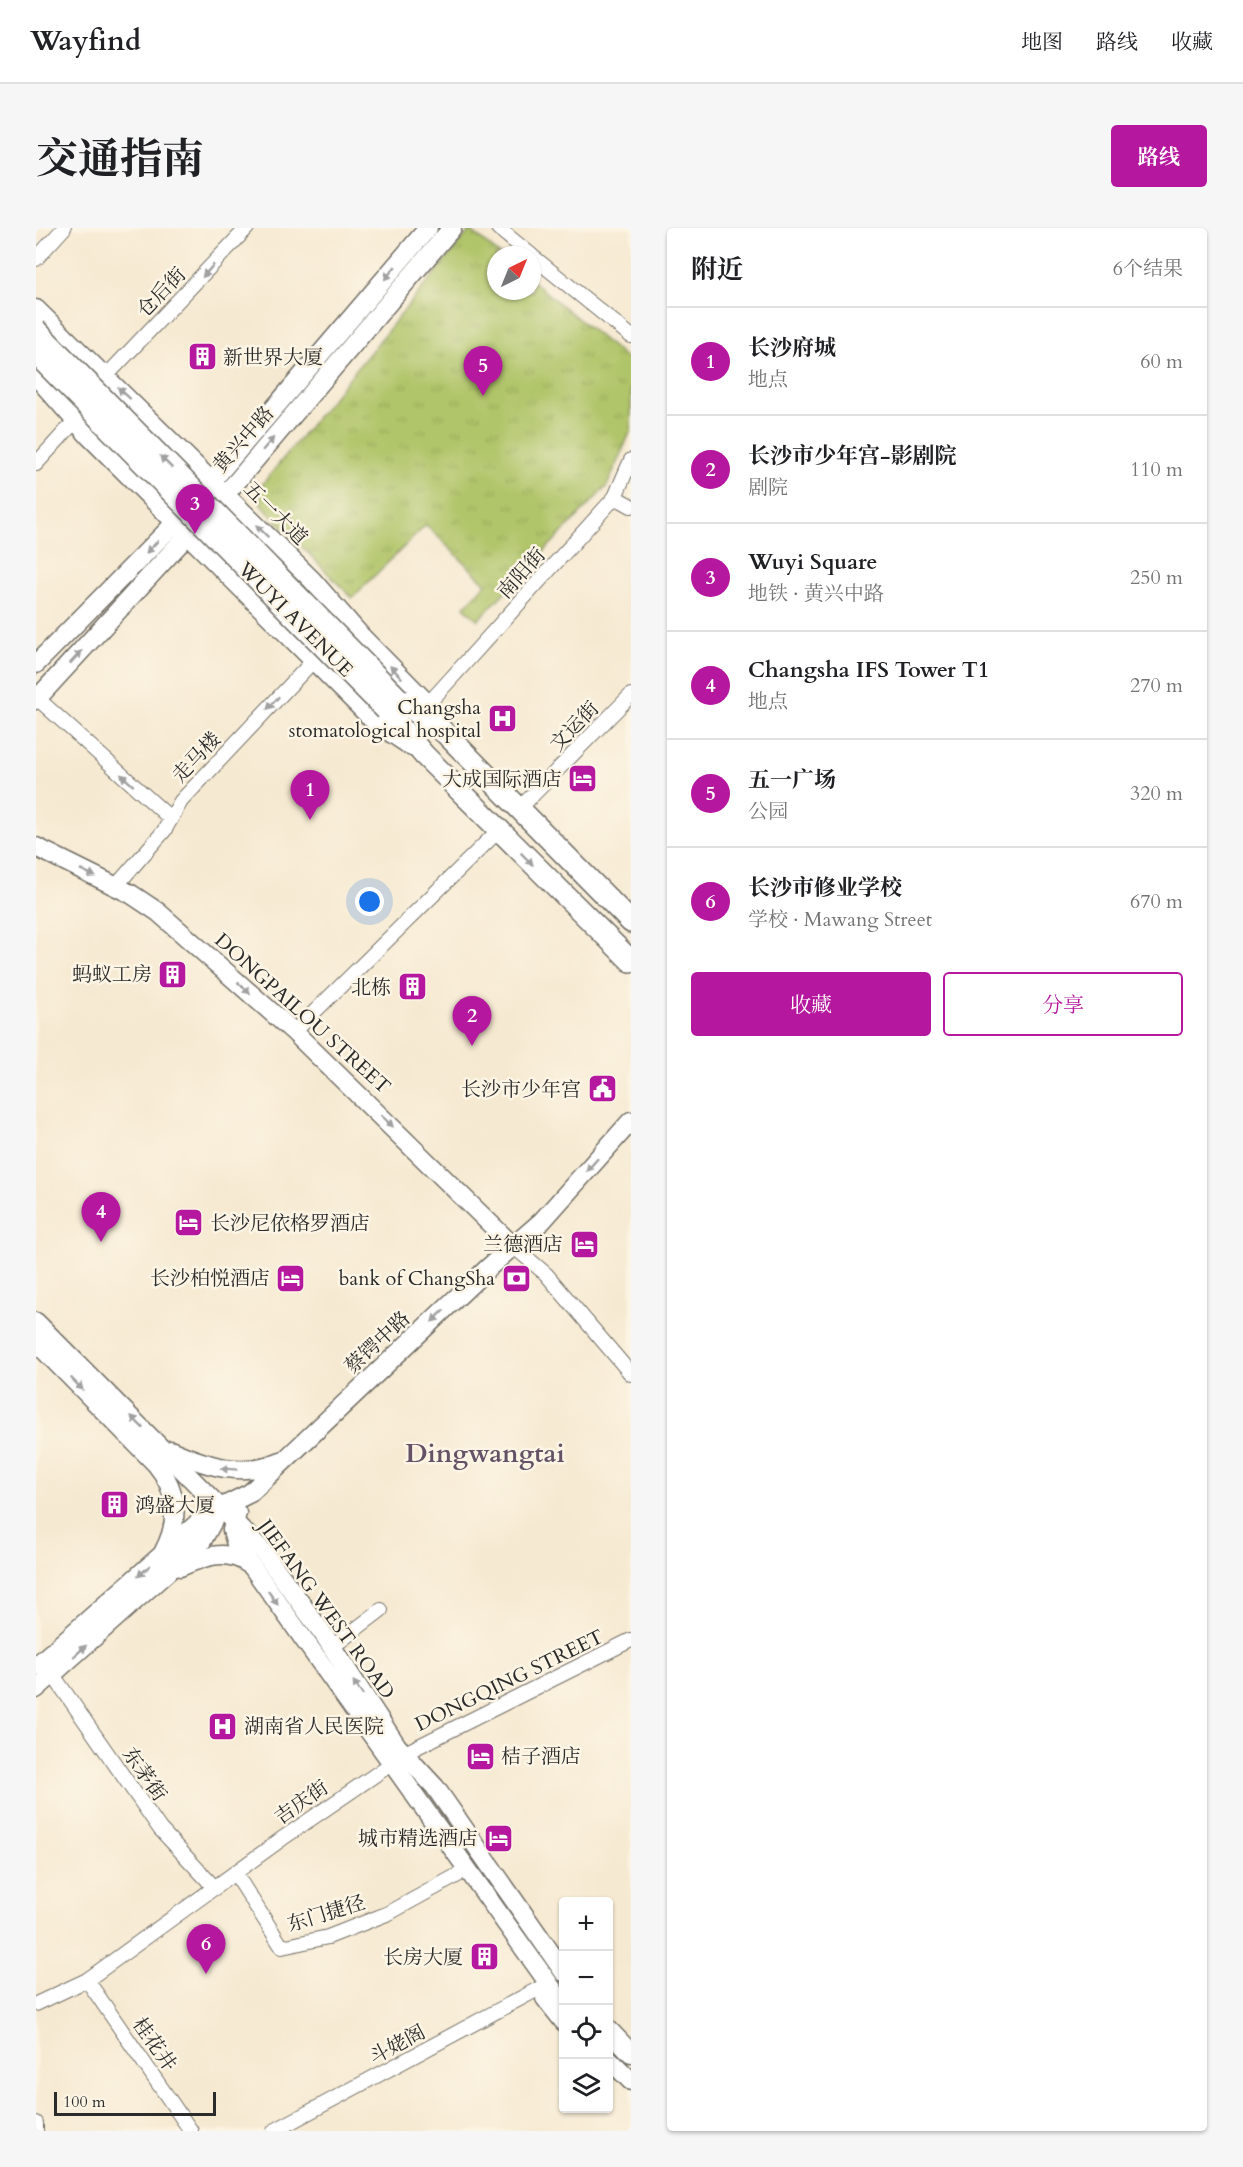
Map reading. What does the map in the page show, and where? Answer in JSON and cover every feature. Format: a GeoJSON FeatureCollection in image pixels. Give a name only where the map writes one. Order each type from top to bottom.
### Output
{"type":"FeatureCollection","features":[{"type":"Feature","properties":{"kind":"main road","name":"黄兴中路"},"geometry":{"type":"LineString","coordinates":[[36,664],[212,481],[428,228]]}},
{"type":"Feature","properties":{"kind":"main road","name":"黄兴中路"},"geometry":{"type":"LineString","coordinates":[[37,699],[189,536],[452,228]]}},
{"type":"Feature","properties":{"kind":"main road","name":"五一大道"},"geometry":{"type":"LineString","coordinates":[[36,309],[312,580],[360,635],[428,704],[446,734]]}},
{"type":"Feature","properties":{"kind":"main road","name":"WUYI AVENUE"},"geometry":{"type":"LineString","coordinates":[[36,330],[392,704],[424,755],[631,961]]}},
{"type":"Feature","properties":{"kind":"main road","name":"WUYI AVENUE"},"geometry":{"type":"LineString","coordinates":[[36,354],[392,704],[446,734],[631,922]]}},
{"type":"Feature","properties":{"kind":"main road"},"geometry":{"type":"LineString","coordinates":[[36,376],[90,437],[375,722],[424,755]]}},
{"type":"Feature","properties":{"kind":"main road","name":"DONGPAILOU STREET"},"geometry":{"type":"LineString","coordinates":[[36,847],[116,886],[158,912],[294,1032],[513,1246]]}},
{"type":"Feature","properties":{"kind":"main road","name":"蔡锷中路"},"geometry":{"type":"LineString","coordinates":[[41,1666],[163,1554],[217,1509],[250,1493],[542,1221],[631,1122]]}},
{"type":"Feature","properties":{"kind":"main road"},"geometry":{"type":"LineString","coordinates":[[36,1322],[208,1493],[217,1509],[207,1535],[168,1572],[41,1666],[36,1689]]}},
{"type":"Feature","properties":{"kind":"main road"},"geometry":{"type":"LineString","coordinates":[[36,1342],[156,1464],[170,1483],[175,1516],[172,1532],[163,1554]]}},
{"type":"Feature","properties":{"kind":"main road"},"geometry":{"type":"LineString","coordinates":[[161,1446],[199,1463],[233,1470],[264,1467],[286,1459]]}},
{"type":"Feature","properties":{"kind":"main road","name":"JIEFANG WEST ROAD"},"geometry":{"type":"LineString","coordinates":[[250,1493],[234,1520],[233,1538],[249,1564],[397,1759],[559,1998]]}},
{"type":"Feature","properties":{"kind":"main road","name":"JIEFANG WEST ROAD"},"geometry":{"type":"LineString","coordinates":[[217,1509],[234,1520],[266,1556],[331,1648],[397,1759],[408,1802],[559,2016]]}},
{"type":"Feature","properties":{"kind":"main road"},"geometry":{"type":"LineString","coordinates":[[168,1572],[219,1554],[236,1556],[249,1564]]}},
{"type":"Feature","properties":{"kind":"main road","name":"JIEFANG WEST ROAD"},"geometry":{"type":"LineString","coordinates":[[397,1759],[440,1795],[559,1965]]}},
{"type":"Feature","properties":{"kind":"main road","name":"JIEFANG WEST ROAD"},"geometry":{"type":"LineString","coordinates":[[449,1835],[559,1982]]}},
{"type":"Feature","properties":{"kind":"main road"},"geometry":{"type":"LineString","coordinates":[[613,2033],[631,2053]]}},
{"type":"Feature","properties":{"kind":"main road"},"geometry":{"type":"LineString","coordinates":[[613,2048],[631,2068]]}},
{"type":"Feature","properties":{"kind":"main road"},"geometry":{"type":"LineString","coordinates":[[610,2059],[631,2081]]}},
{"type":"Feature","properties":{"kind":"main road"},"geometry":{"type":"LineString","coordinates":[[613,2077],[631,2096]]}},
{"type":"Feature","properties":{"kind":"street"},"geometry":{"type":"LineString","coordinates":[[36,259],[64,228]]}},
{"type":"Feature","properties":{"kind":"street","name":"仓后街"},"geometry":{"type":"LineString","coordinates":[[98,371],[111,371],[248,228]]}},
{"type":"Feature","properties":{"kind":"street"},"geometry":{"type":"LineString","coordinates":[[498,228],[521,246]]}},
{"type":"Feature","properties":{"kind":"street"},"geometry":{"type":"LineString","coordinates":[[541,262],[631,336]]}},
{"type":"Feature","properties":{"kind":"street"},"geometry":{"type":"LineString","coordinates":[[36,464],[76,420]]}},
{"type":"Feature","properties":{"kind":"street","name":"南阳街"},"geometry":{"type":"LineString","coordinates":[[428,704],[615,497],[631,460]]}},
{"type":"Feature","properties":{"kind":"street"},"geometry":{"type":"LineString","coordinates":[[615,497],[631,506]]}},
{"type":"Feature","properties":{"kind":"street","name":"走马楼"},"geometry":{"type":"LineString","coordinates":[[116,886],[164,831],[181,801],[313,661]]}},
{"type":"Feature","properties":{"kind":"street","name":"文运街"},"geometry":{"type":"LineString","coordinates":[[519,809],[631,695]]}},
{"type":"Feature","properties":{"kind":"street"},"geometry":{"type":"LineString","coordinates":[[37,699],[171,819]]}},
{"type":"Feature","properties":{"kind":"street"},"geometry":{"type":"LineString","coordinates":[[294,1032],[499,830]]}},
{"type":"Feature","properties":{"kind":"street"},"geometry":{"type":"LineString","coordinates":[[513,1246],[546,1274],[631,1374]]}},
{"type":"Feature","properties":{"kind":"street"},"geometry":{"type":"LineString","coordinates":[[331,1648],[381,1610]]}},
{"type":"Feature","properties":{"kind":"street","name":"DONGQING STREET"},"geometry":{"type":"LineString","coordinates":[[397,1759],[631,1640]]}},
{"type":"Feature","properties":{"kind":"street","name":"东茅街"},"geometry":{"type":"LineString","coordinates":[[41,1666],[160,1829],[215,1888]]}},
{"type":"Feature","properties":{"kind":"street","name":"吉庆街"},"geometry":{"type":"LineString","coordinates":[[36,2004],[87,1980],[397,1759]]}},
{"type":"Feature","properties":{"kind":"street","name":"东门捷径"},"geometry":{"type":"LineString","coordinates":[[236,1873],[282,1947],[328,1936],[389,1913],[458,1875]]}},
{"type":"Feature","properties":{"kind":"street","name":"桂花井"},"geometry":{"type":"LineString","coordinates":[[87,1980],[191,2131]]}},
{"type":"Feature","properties":{"kind":"street","name":"斗姥阁"},"geometry":{"type":"LineString","coordinates":[[274,2131],[538,1989]]}},
{"type":"Feature","properties":{"kind":"street"},"geometry":{"type":"LineString","coordinates":[[36,2123],[36,2130]]}},
{"type":"Feature","properties":{"kind":"green space"},"geometry":{"type":"Polygon","coordinates":[[[470,230],[489,246],[487,246],[487,300],[541,300],[541,288],[631,362],[631,430],[607,486],[478,620],[464,607],[486,584],[426,525],[352,598],[261,505],[260,487],[470,230]]]}},
{"type":"Feature","properties":{"kind":"place","name":"新世界大厦"},"geometry":{"type":"Point","coordinates":[202,357]}},
{"type":"Feature","properties":{"kind":"place","name":"五一广场"},"geometry":{"type":"Point","coordinates":[483,396]}},
{"type":"Feature","properties":{"kind":"place","name":"Wuyi Square"},"geometry":{"type":"Point","coordinates":[195,534]}},
{"type":"Feature","properties":{"kind":"place","name":"Changsha stomatological hospital"},"geometry":{"type":"Point","coordinates":[502,719]}},
{"type":"Feature","properties":{"kind":"place","name":"大成国际酒店"},"geometry":{"type":"Point","coordinates":[583,779]}},
{"type":"Feature","properties":{"kind":"place","name":"长沙府城"},"geometry":{"type":"Point","coordinates":[310,820]}},
{"type":"Feature","properties":{"kind":"place","name":"蚂蚁工房"},"geometry":{"type":"Point","coordinates":[173,974]}},
{"type":"Feature","properties":{"kind":"place","name":"北栋"},"geometry":{"type":"Point","coordinates":[412,987]}},
{"type":"Feature","properties":{"kind":"place","name":"长沙市少年宫-影剧院"},"geometry":{"type":"Point","coordinates":[472,1046]}},
{"type":"Feature","properties":{"kind":"place","name":"长沙市少年宫"},"geometry":{"type":"Point","coordinates":[602,1089]}},
{"type":"Feature","properties":{"kind":"place","name":"长沙尼依格罗酒店"},"geometry":{"type":"Point","coordinates":[189,1223]}},
{"type":"Feature","properties":{"kind":"place","name":"Changsha IFS Tower T1"},"geometry":{"type":"Point","coordinates":[101,1242]}},
{"type":"Feature","properties":{"kind":"place","name":"兰德酒店"},"geometry":{"type":"Point","coordinates":[584,1244]}},
{"type":"Feature","properties":{"kind":"place","name":"长沙柏悦酒店"},"geometry":{"type":"Point","coordinates":[291,1278]}},
{"type":"Feature","properties":{"kind":"place","name":"bank of ChangSha"},"geometry":{"type":"Point","coordinates":[516,1278]}},
{"type":"Feature","properties":{"kind":"place","name":"鸿盛大厦"},"geometry":{"type":"Point","coordinates":[114,1505]}},
{"type":"Feature","properties":{"kind":"place","name":"湖南省人民医院"},"geometry":{"type":"Point","coordinates":[223,1726]}},
{"type":"Feature","properties":{"kind":"place","name":"桔子酒店"},"geometry":{"type":"Point","coordinates":[480,1756]}},
{"type":"Feature","properties":{"kind":"place","name":"城市精选酒店"},"geometry":{"type":"Point","coordinates":[499,1838]}},
{"type":"Feature","properties":{"kind":"place","name":"长房大厦"},"geometry":{"type":"Point","coordinates":[484,1957]}},
{"type":"Feature","properties":{"kind":"place","name":"长沙市修业学校"},"geometry":{"type":"Point","coordinates":[206,1974]}},
{"type":"Feature","properties":{"kind":"district","name":"Dingwangtai"},"geometry":{"type":"Point","coordinates":[485,1453]}}]}
